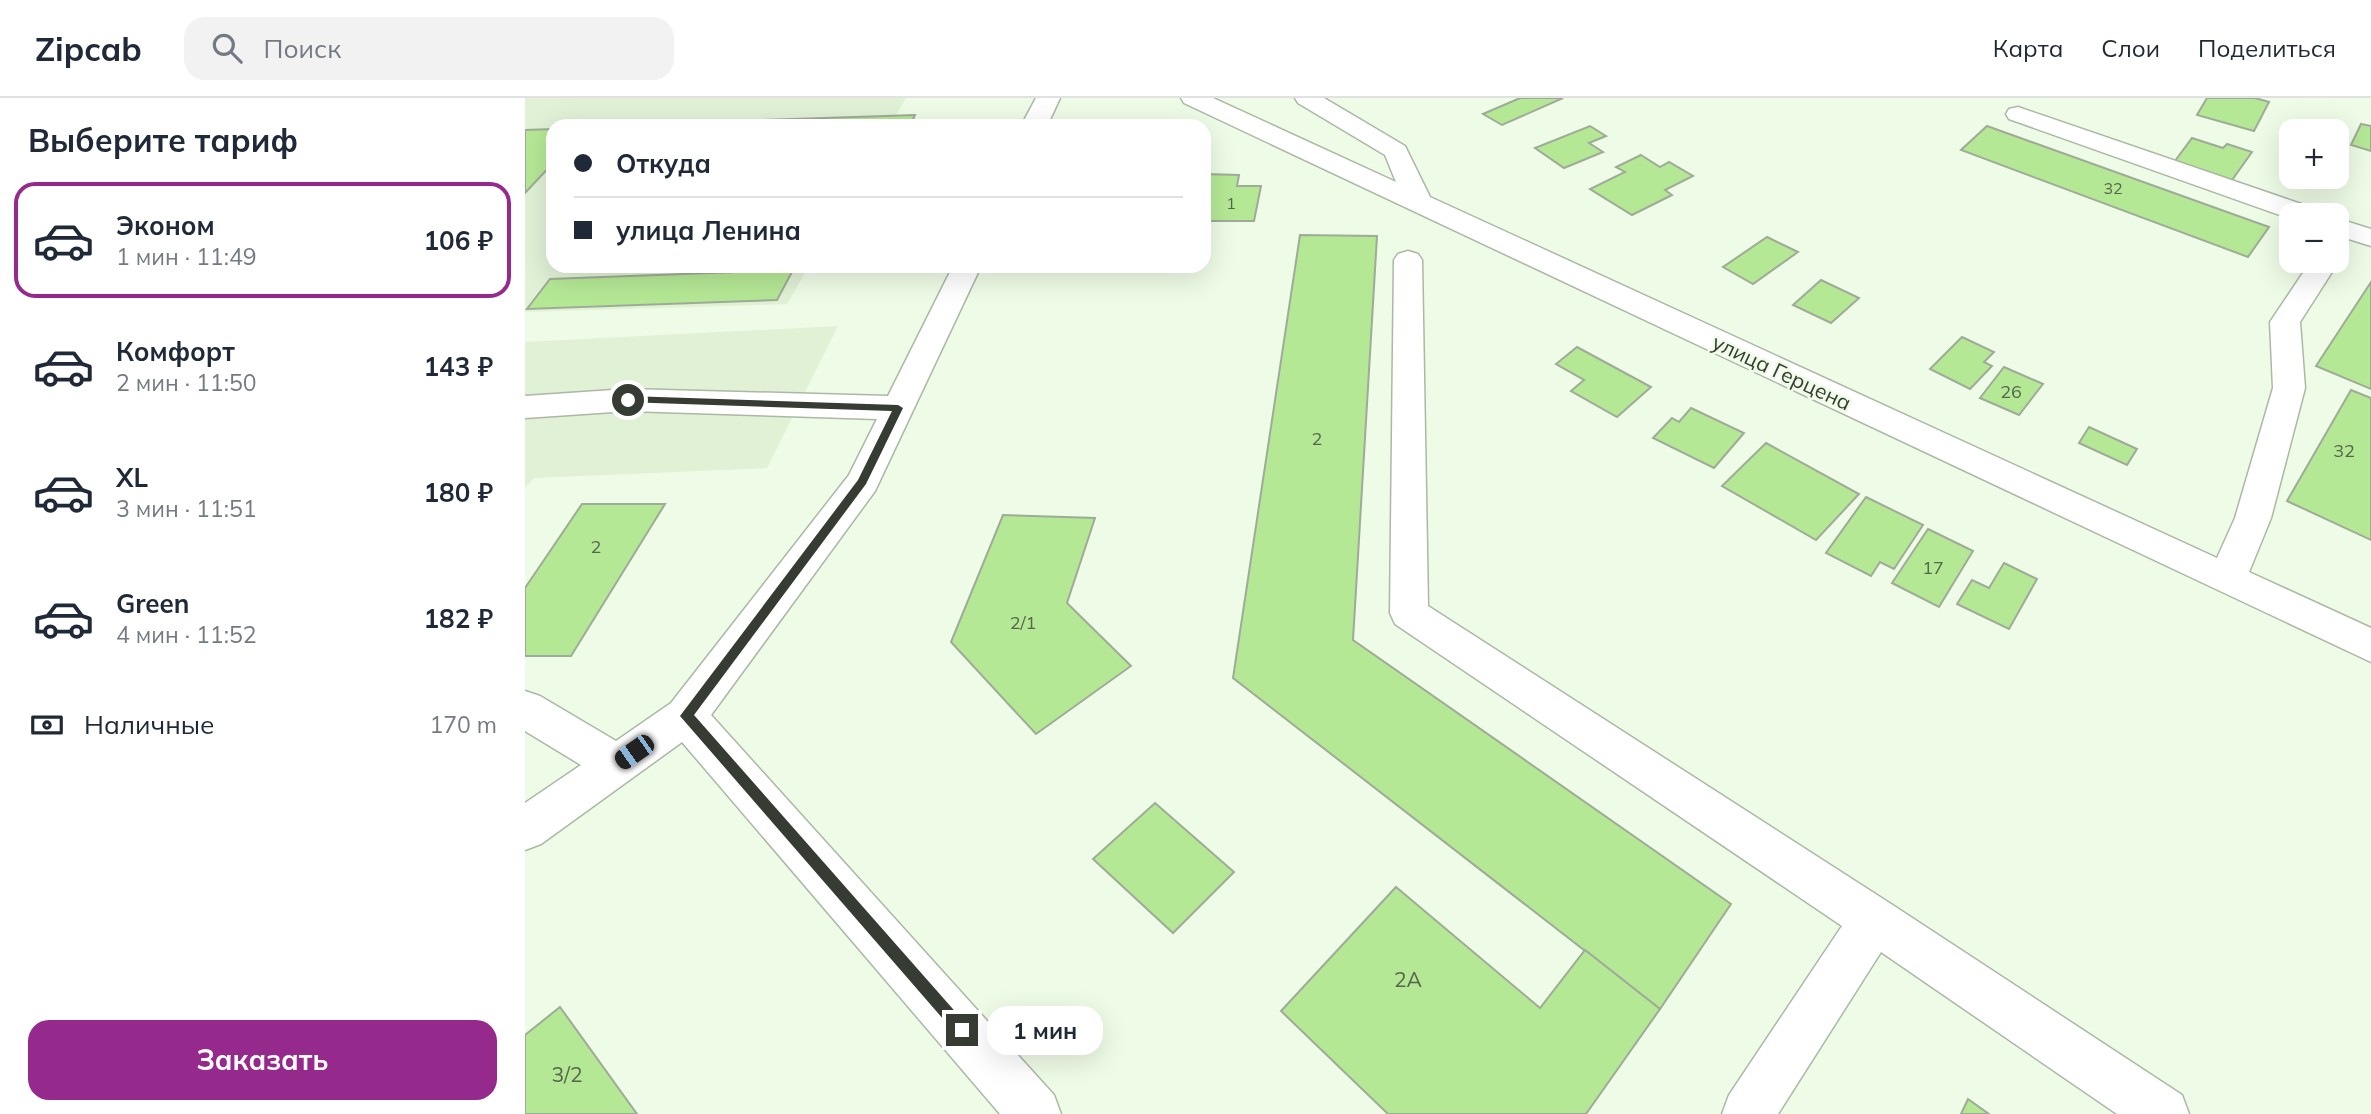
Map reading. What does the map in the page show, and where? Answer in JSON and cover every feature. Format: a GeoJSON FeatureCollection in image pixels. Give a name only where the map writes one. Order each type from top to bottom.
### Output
{"type":"FeatureCollection","features":[{"type":"Feature","properties":{"kind":"street"},"geometry":{"type":"LineString","coordinates":[[1038,119],[1048,98]]}},
{"type":"Feature","properties":{"kind":"street","name":"улица Герцена"},"geometry":{"type":"LineString","coordinates":[[1193,98],[2371,646]]}},
{"type":"Feature","properties":{"kind":"street"},"geometry":{"type":"LineString","coordinates":[[1307,98],[1396,151],[1419,203]]}},
{"type":"Feature","properties":{"kind":"street"},"geometry":{"type":"LineString","coordinates":[[2018,114],[2279,206]]}},
{"type":"Feature","properties":{"kind":"street"},"geometry":{"type":"LineString","coordinates":[[1408,260],[1409,613],[2163,1114]]}},
{"type":"Feature","properties":{"kind":"street"},"geometry":{"type":"LineString","coordinates":[[525,829],[686,716],[863,482],[964,273]]}},
{"type":"Feature","properties":{"kind":"street"},"geometry":{"type":"LineString","coordinates":[[2227,579],[2253,518],[2289,388],[2285,321],[2317,273]]}},
{"type":"Feature","properties":{"kind":"street"},"geometry":{"type":"LineString","coordinates":[[525,407],[628,400],[898,408]]}},
{"type":"Feature","properties":{"kind":"street"},"geometry":{"type":"LineString","coordinates":[[525,709],[617,765]]}},
{"type":"Feature","properties":{"kind":"street"},"geometry":{"type":"LineString","coordinates":[[686,716],[1035,1114]]}},
{"type":"Feature","properties":{"kind":"street"},"geometry":{"type":"LineString","coordinates":[[1748,1114],[1874,920]]}},
{"type":"Feature","properties":{"kind":"shaded area"},"geometry":{"type":"Polygon","coordinates":[[[525,98],[906,98],[894,119],[546,119],[546,273],[805,273],[787,304],[525,312],[525,98]]]}},
{"type":"Feature","properties":{"kind":"shaded area"},"geometry":{"type":"Polygon","coordinates":[[[838,326],[767,468],[534,478],[525,488],[525,342],[838,326]]]}},
{"type":"Feature","properties":{"kind":"building"},"geometry":{"type":"Polygon","coordinates":[[[1520,98],[1563,98],[1502,125],[1483,114],[1520,98]]]}},
{"type":"Feature","properties":{"kind":"building"},"geometry":{"type":"Polygon","coordinates":[[[2207,98],[2255,98],[2269,102],[2254,131],[2197,115],[2207,98]]]}},
{"type":"Feature","properties":{"kind":"building"},"geometry":{"type":"Polygon","coordinates":[[[915,115],[913,119],[794,119],[915,115]]]}},
{"type":"Feature","properties":{"kind":"building"},"geometry":{"type":"Polygon","coordinates":[[[2361,124],[2371,126],[2371,151],[2351,145],[2361,124]]]}},
{"type":"Feature","properties":{"kind":"building"},"geometry":{"type":"Polygon","coordinates":[[[1590,126],[1606,136],[1589,143],[1603,152],[1564,168],[1535,148],[1590,126]]]}},
{"type":"Feature","properties":{"kind":"building"},"geometry":{"type":"Polygon","coordinates":[[[1987,126],[2269,227],[2248,257],[1961,150],[1987,126]]]}},
{"type":"Feature","properties":{"kind":"building"},"geometry":{"type":"Polygon","coordinates":[[[546,129],[546,170],[525,193],[525,130],[546,129]]]}},
{"type":"Feature","properties":{"kind":"building"},"geometry":{"type":"Polygon","coordinates":[[[2192,138],[2223,148],[2227,144],[2252,152],[2232,180],[2175,161],[2192,138]]]}},
{"type":"Feature","properties":{"kind":"building"},"geometry":{"type":"Polygon","coordinates":[[[1641,155],[1660,167],[1669,162],[1693,176],[1665,190],[1672,195],[1632,215],[1590,189],[1625,172],[1616,167],[1641,155]]]}},
{"type":"Feature","properties":{"kind":"building"},"geometry":{"type":"Polygon","coordinates":[[[1211,174],[1239,175],[1237,186],[1261,186],[1254,221],[1211,221],[1211,174]]]}},
{"type":"Feature","properties":{"kind":"building"},"geometry":{"type":"Polygon","coordinates":[[[1300,235],[1377,236],[1353,640],[1731,904],[1660,1009],[1233,678],[1300,235]]]}},
{"type":"Feature","properties":{"kind":"building"},"geometry":{"type":"Polygon","coordinates":[[[1767,237],[1798,252],[1753,284],[1723,267],[1767,237]]]}},
{"type":"Feature","properties":{"kind":"building"},"geometry":{"type":"Polygon","coordinates":[[[791,273],[777,300],[527,309],[550,279],[791,273]]]}},
{"type":"Feature","properties":{"kind":"building"},"geometry":{"type":"Polygon","coordinates":[[[1821,280],[1859,298],[1831,323],[1793,305],[1821,280]]]}},
{"type":"Feature","properties":{"kind":"building"},"geometry":{"type":"Polygon","coordinates":[[[2371,282],[2371,389],[2316,366],[2371,282]]]}},
{"type":"Feature","properties":{"kind":"building"},"geometry":{"type":"Polygon","coordinates":[[[1962,337],[1994,352],[1984,362],[1992,366],[1970,389],[1930,369],[1962,337]]]}},
{"type":"Feature","properties":{"kind":"building"},"geometry":{"type":"Polygon","coordinates":[[[1577,347],[1651,387],[1617,417],[1571,391],[1584,380],[1556,364],[1577,347]]]}},
{"type":"Feature","properties":{"kind":"building"},"geometry":{"type":"Polygon","coordinates":[[[2004,367],[2043,384],[2019,415],[1980,398],[2004,367]]]}},
{"type":"Feature","properties":{"kind":"building"},"geometry":{"type":"Polygon","coordinates":[[[2351,390],[2371,398],[2371,540],[2287,501],[2351,390]]]}},
{"type":"Feature","properties":{"kind":"building"},"geometry":{"type":"Polygon","coordinates":[[[1691,408],[1744,433],[1714,468],[1653,438],[1672,418],[1679,422],[1691,408]]]}},
{"type":"Feature","properties":{"kind":"building"},"geometry":{"type":"Polygon","coordinates":[[[2089,427],[2137,449],[2127,465],[2079,443],[2089,427]]]}},
{"type":"Feature","properties":{"kind":"building"},"geometry":{"type":"Polygon","coordinates":[[[1766,443],[1859,494],[1816,540],[1722,486],[1766,443]]]}},
{"type":"Feature","properties":{"kind":"building"},"geometry":{"type":"Polygon","coordinates":[[[1866,497],[1923,525],[1894,569],[1880,562],[1871,576],[1826,553],[1866,497]]]}},
{"type":"Feature","properties":{"kind":"building"},"geometry":{"type":"Polygon","coordinates":[[[582,504],[665,504],[571,656],[525,656],[525,588],[582,504]]]}},
{"type":"Feature","properties":{"kind":"building"},"geometry":{"type":"Polygon","coordinates":[[[1003,515],[1095,518],[1067,603],[1131,666],[1036,734],[951,642],[1003,515]]]}},
{"type":"Feature","properties":{"kind":"building"},"geometry":{"type":"Polygon","coordinates":[[[1928,529],[1973,551],[1939,607],[1892,583],[1928,529]]]}},
{"type":"Feature","properties":{"kind":"building"},"geometry":{"type":"Polygon","coordinates":[[[2004,563],[2037,579],[2009,629],[1957,604],[1972,580],[1989,588],[2004,563]]]}},
{"type":"Feature","properties":{"kind":"building"},"geometry":{"type":"Polygon","coordinates":[[[1155,803],[1234,872],[1173,933],[1093,859],[1155,803]]]}},
{"type":"Feature","properties":{"kind":"building"},"geometry":{"type":"Polygon","coordinates":[[[1396,887],[1540,1008],[1585,950],[1660,1009],[1586,1114],[1388,1114],[1281,1011],[1396,887]]]}},
{"type":"Feature","properties":{"kind":"building"},"geometry":{"type":"Polygon","coordinates":[[[560,1007],[637,1114],[525,1114],[525,1035],[560,1007]]]}},
{"type":"Feature","properties":{"kind":"building"},"geometry":{"type":"Polygon","coordinates":[[[1968,1099],[1989,1114],[1961,1114],[1968,1099]]]}},
{"type":"Feature","properties":{"kind":"route"},"geometry":{"type":"LineString","coordinates":[[628,400],[898,408],[863,482],[686,716],[962,1030]]}}]}
